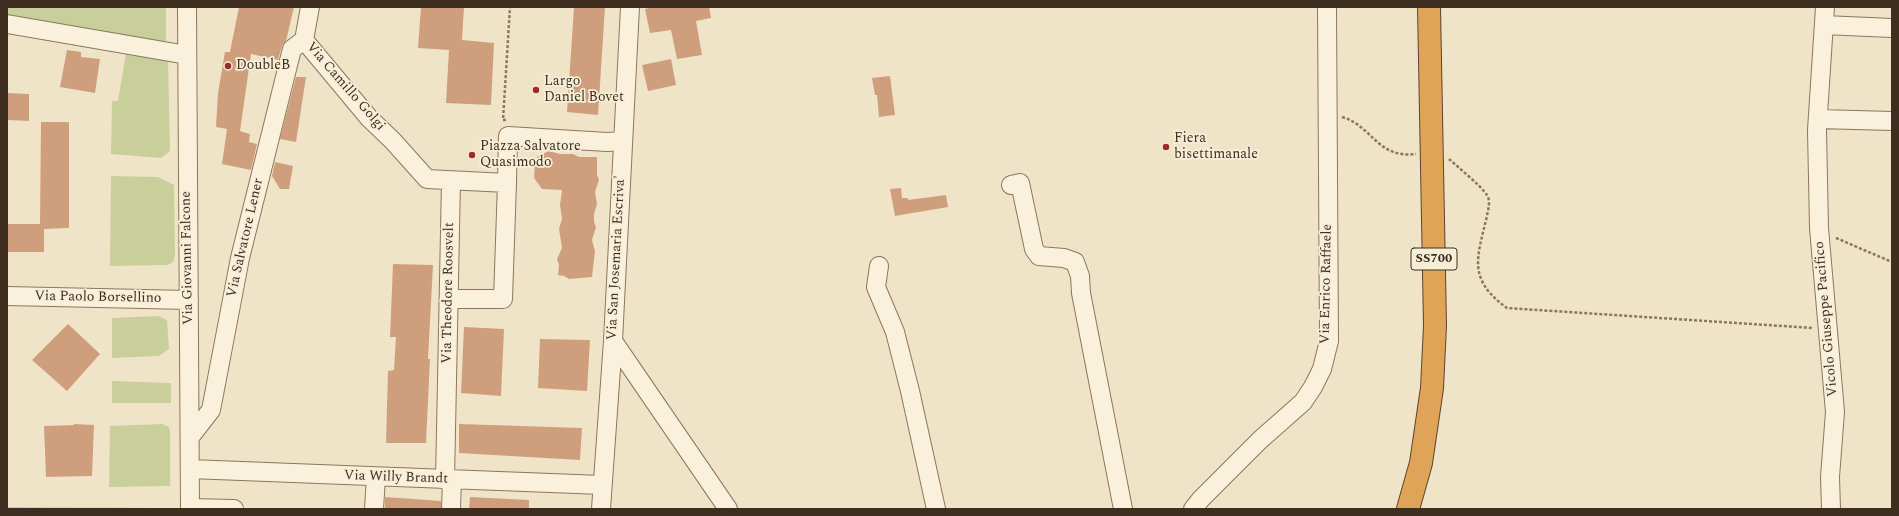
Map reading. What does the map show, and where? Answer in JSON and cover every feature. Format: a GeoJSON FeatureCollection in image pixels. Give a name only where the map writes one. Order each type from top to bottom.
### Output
{"type":"FeatureCollection","features":[{"type":"Feature","properties":{"kind":"highway","name":"SS700"},"geometry":{"type":"LineString","coordinates":[[1408,509],[1421,463],[1432,388],[1435,326],[1429,7]]}},
{"type":"Feature","properties":{"kind":"street","name":"Via Giovanni Falcone"},"geometry":{"type":"LineString","coordinates":[[186,7],[190,508]]}},
{"type":"Feature","properties":{"kind":"street","name":"Via Camillo Golgi"},"geometry":{"type":"LineString","coordinates":[[310,7],[304,40],[369,118],[393,141],[427,178],[451,181]]}},
{"type":"Feature","properties":{"kind":"street","name":"Via San Josemaria Escriva'"},"geometry":{"type":"LineString","coordinates":[[601,509],[613,341],[630,7]]}},
{"type":"Feature","properties":{"kind":"street","name":"Via Enrico Raffaele"},"geometry":{"type":"LineString","coordinates":[[1193,509],[1201,499],[1260,440],[1303,402],[1322,369],[1329,341],[1327,7]]}},
{"type":"Feature","properties":{"kind":"street","name":"Vicolo Giuseppe Pacifico"},"geometry":{"type":"LineString","coordinates":[[1825,7],[1818,124],[1819,228],[1835,412],[1830,477],[1831,509]]}},
{"type":"Feature","properties":{"kind":"street"},"geometry":{"type":"LineString","coordinates":[[7,24],[187,55]]}},
{"type":"Feature","properties":{"kind":"street"},"geometry":{"type":"LineString","coordinates":[[1824,25],[1892,28]]}},
{"type":"Feature","properties":{"kind":"street","name":"Via Salvatore Lener"},"geometry":{"type":"LineString","coordinates":[[190,438],[211,410],[240,258],[275,112],[292,49],[304,40]]}},
{"type":"Feature","properties":{"kind":"street"},"geometry":{"type":"LineString","coordinates":[[1818,124],[1892,121]]}},
{"type":"Feature","properties":{"kind":"street"},"geometry":{"type":"LineString","coordinates":[[449,299],[503,299],[508,136],[607,142],[623,140]]}},
{"type":"Feature","properties":{"kind":"street"},"geometry":{"type":"LineString","coordinates":[[451,181],[507,183]]}},
{"type":"Feature","properties":{"kind":"street","name":"Via Theodore Roosvelt"},"geometry":{"type":"LineString","coordinates":[[451,181],[448,480],[452,509]]}},
{"type":"Feature","properties":{"kind":"street"},"geometry":{"type":"LineString","coordinates":[[1010,184],[1020,183],[1034,249],[1039,256],[1064,258],[1075,262],[1080,276],[1081,293],[1123,509]]}},
{"type":"Feature","properties":{"kind":"street"},"geometry":{"type":"LineString","coordinates":[[879,266],[876,287],[895,332],[910,391],[936,509]]}},
{"type":"Feature","properties":{"kind":"street","name":"Via Paolo Borsellino"},"geometry":{"type":"LineString","coordinates":[[7,286],[189,294]]}},
{"type":"Feature","properties":{"kind":"street","name":"Via Paolo Borsellino"},"geometry":{"type":"LineString","coordinates":[[7,296],[189,294]]}},
{"type":"Feature","properties":{"kind":"street"},"geometry":{"type":"LineString","coordinates":[[613,341],[728,509]]}},
{"type":"Feature","properties":{"kind":"street","name":"Via Willy Brandt"},"geometry":{"type":"LineString","coordinates":[[190,469],[602,485]]}},
{"type":"Feature","properties":{"kind":"street"},"geometry":{"type":"LineString","coordinates":[[374,509],[376,477]]}},
{"type":"Feature","properties":{"kind":"street"},"geometry":{"type":"LineString","coordinates":[[190,508],[234,509]]}},
{"type":"Feature","properties":{"kind":"path"},"geometry":{"type":"LineString","coordinates":[[503,120],[510,7]]}},
{"type":"Feature","properties":{"kind":"path"},"geometry":{"type":"LineString","coordinates":[[1328,113],[1352,120],[1387,149],[1402,156],[1421,153]]}},
{"type":"Feature","properties":{"kind":"path"},"geometry":{"type":"LineString","coordinates":[[1448,158],[1487,196],[1489,205],[1478,256],[1478,274],[1493,298],[1507,308],[1547,312],[1827,328]]}},
{"type":"Feature","properties":{"kind":"path"},"geometry":{"type":"LineString","coordinates":[[1819,228],[1837,239],[1892,262]]}},
{"type":"Feature","properties":{"kind":"green space"},"geometry":{"type":"Polygon","coordinates":[[[7,7],[166,7],[166,45],[7,17],[7,7]]]}},
{"type":"Feature","properties":{"kind":"green space"},"geometry":{"type":"Polygon","coordinates":[[[126,53],[168,59],[170,149],[169,152],[161,158],[111,154],[112,101],[118,101],[126,53]]]}},
{"type":"Feature","properties":{"kind":"green space"},"geometry":{"type":"Polygon","coordinates":[[[111,176],[158,177],[174,185],[175,255],[173,262],[168,265],[110,266],[111,176]]]}},
{"type":"Feature","properties":{"kind":"green space"},"geometry":{"type":"Polygon","coordinates":[[[158,316],[167,320],[169,349],[159,356],[112,358],[112,318],[158,316]]]}},
{"type":"Feature","properties":{"kind":"green space"},"geometry":{"type":"Polygon","coordinates":[[[112,381],[171,383],[171,403],[112,403],[112,381]]]}},
{"type":"Feature","properties":{"kind":"green space"},"geometry":{"type":"Polygon","coordinates":[[[162,424],[169,427],[170,433],[170,486],[109,487],[110,426],[162,424]]]}},
{"type":"Feature","properties":{"kind":"green space"},"geometry":{"type":"Polygon","coordinates":[[[7,507],[170,508],[170,509],[7,509],[7,507]]]}},
{"type":"Feature","properties":{"kind":"building"},"geometry":{"type":"Polygon","coordinates":[[[239,7],[294,7],[286,41],[282,46],[278,60],[251,54],[240,131],[250,134],[249,142],[257,144],[251,170],[222,164],[227,129],[216,127],[218,93],[225,52],[230,52],[239,7]]]}},
{"type":"Feature","properties":{"kind":"building"},"geometry":{"type":"Polygon","coordinates":[[[421,7],[464,7],[462,40],[494,43],[491,105],[446,103],[449,50],[418,48],[421,7]]]}},
{"type":"Feature","properties":{"kind":"building"},"geometry":{"type":"Polygon","coordinates":[[[574,7],[605,7],[598,115],[567,112],[574,7]]]}},
{"type":"Feature","properties":{"kind":"building"},"geometry":{"type":"Polygon","coordinates":[[[652,7],[709,7],[711,18],[696,21],[702,55],[677,59],[671,30],[650,33],[645,9],[652,7]]]}},
{"type":"Feature","properties":{"kind":"building"},"geometry":{"type":"Polygon","coordinates":[[[67,50],[81,52],[81,57],[100,59],[95,93],[60,87],[67,50]]]}},
{"type":"Feature","properties":{"kind":"building"},"geometry":{"type":"Polygon","coordinates":[[[671,59],[676,85],[648,91],[642,65],[671,59]]]}},
{"type":"Feature","properties":{"kind":"building"},"geometry":{"type":"Polygon","coordinates":[[[890,76],[895,115],[879,117],[877,95],[875,95],[872,78],[890,76]]]}},
{"type":"Feature","properties":{"kind":"building"},"geometry":{"type":"Polygon","coordinates":[[[296,77],[306,77],[296,142],[280,139],[296,77]]]}},
{"type":"Feature","properties":{"kind":"building"},"geometry":{"type":"Polygon","coordinates":[[[7,93],[29,94],[29,121],[7,120],[7,93]]]}},
{"type":"Feature","properties":{"kind":"building"},"geometry":{"type":"Polygon","coordinates":[[[41,122],[69,122],[69,228],[44,229],[44,252],[7,252],[7,224],[40,224],[41,122]]]}},
{"type":"Feature","properties":{"kind":"building"},"geometry":{"type":"Polygon","coordinates":[[[549,151],[560,154],[573,154],[579,157],[597,157],[597,175],[599,180],[595,192],[597,204],[594,214],[594,222],[596,227],[592,240],[595,251],[592,277],[569,279],[558,275],[559,265],[557,259],[562,248],[559,229],[562,219],[560,205],[562,190],[542,189],[534,178],[535,163],[538,156],[549,151]]]}},
{"type":"Feature","properties":{"kind":"building"},"geometry":{"type":"Polygon","coordinates":[[[275,162],[293,166],[289,189],[280,189],[272,176],[275,162]]]}},
{"type":"Feature","properties":{"kind":"building"},"geometry":{"type":"Polygon","coordinates":[[[901,188],[902,198],[908,198],[908,200],[946,195],[948,207],[895,216],[890,189],[901,188]]]}},
{"type":"Feature","properties":{"kind":"building"},"geometry":{"type":"Polygon","coordinates":[[[393,264],[433,265],[428,359],[430,359],[426,443],[386,443],[388,371],[394,370],[396,337],[390,337],[393,264]]]}},
{"type":"Feature","properties":{"kind":"building"},"geometry":{"type":"Polygon","coordinates":[[[68,324],[100,354],[67,391],[32,360],[68,324]]]}},
{"type":"Feature","properties":{"kind":"building"},"geometry":{"type":"Polygon","coordinates":[[[464,327],[504,329],[501,396],[461,393],[464,327]]]}},
{"type":"Feature","properties":{"kind":"building"},"geometry":{"type":"Polygon","coordinates":[[[540,339],[590,340],[587,391],[538,388],[540,339]]]}},
{"type":"Feature","properties":{"kind":"building"},"geometry":{"type":"Polygon","coordinates":[[[74,424],[94,425],[92,476],[46,477],[44,426],[74,424]]]}},
{"type":"Feature","properties":{"kind":"building"},"geometry":{"type":"Polygon","coordinates":[[[459,424],[582,428],[580,460],[459,453],[459,424]]]}},
{"type":"Feature","properties":{"kind":"building"},"geometry":{"type":"Polygon","coordinates":[[[385,497],[441,501],[441,509],[385,509],[385,497]]]}},
{"type":"Feature","properties":{"kind":"building"},"geometry":{"type":"Polygon","coordinates":[[[470,497],[529,500],[529,509],[469,509],[470,497]]]}},
{"type":"Feature","properties":{"kind":"place","name":"DoubleB"},"geometry":{"type":"Point","coordinates":[228,66]}},
{"type":"Feature","properties":{"kind":"place","name":"Largo Daniel Bovet"},"geometry":{"type":"Point","coordinates":[536,90]}},
{"type":"Feature","properties":{"kind":"place","name":"Fiera bisettimanale"},"geometry":{"type":"Point","coordinates":[1166,147]}},
{"type":"Feature","properties":{"kind":"place","name":"Piazza Salvatore Quasimodo"},"geometry":{"type":"Point","coordinates":[472,155]}}]}
